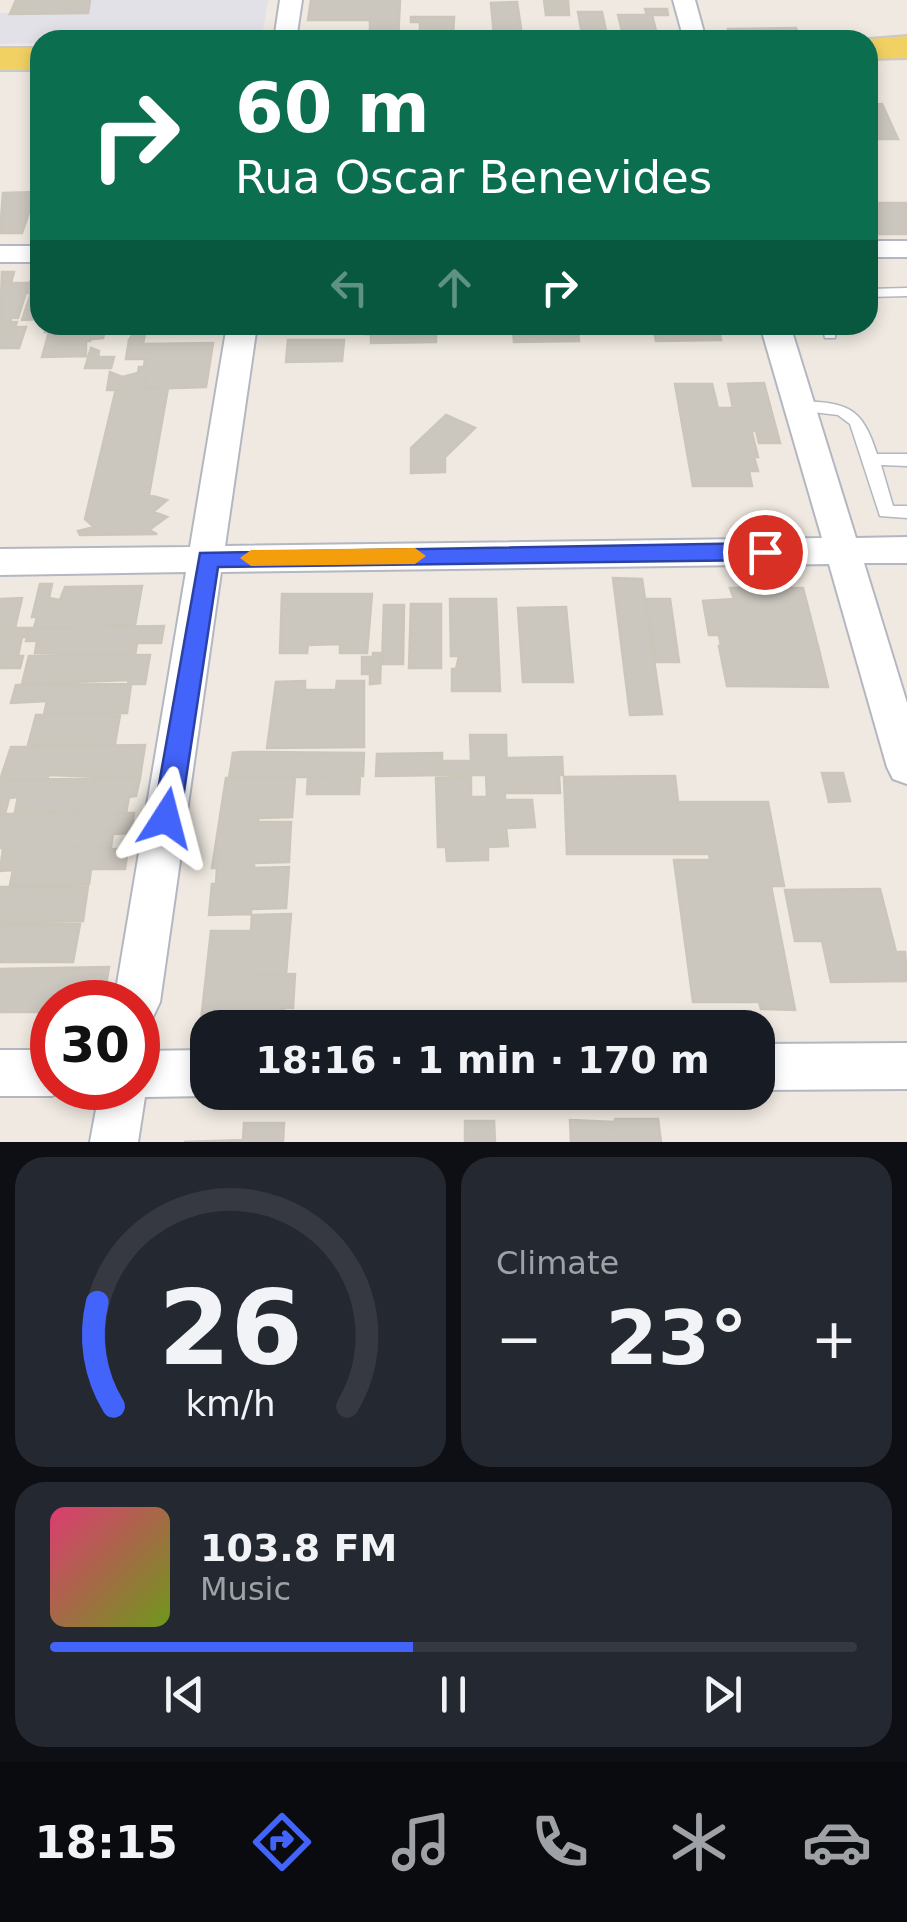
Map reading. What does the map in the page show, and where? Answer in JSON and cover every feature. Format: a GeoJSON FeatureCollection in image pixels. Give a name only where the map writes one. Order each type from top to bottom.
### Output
{"type":"FeatureCollection","features":[{"type":"Feature","properties":{"kind":"main road"},"geometry":{"type":"LineString","coordinates":[[878,48],[907,47]]}},
{"type":"Feature","properties":{"kind":"main road"},"geometry":{"type":"LineString","coordinates":[[0,60],[30,59]]}},
{"type":"Feature","properties":{"kind":"main road"},"geometry":{"type":"LineString","coordinates":[[878,75],[907,74]]}},
{"type":"Feature","properties":{"kind":"main road"},"geometry":{"type":"LineString","coordinates":[[0,84],[30,84]]}},
{"type":"Feature","properties":{"kind":"street"},"geometry":{"type":"LineString","coordinates":[[286,30],[290,0]]}},
{"type":"Feature","properties":{"kind":"street"},"geometry":{"type":"LineString","coordinates":[[684,0],[692,30]]}},
{"type":"Feature","properties":{"kind":"street"},"geometry":{"type":"LineString","coordinates":[[878,249],[907,248]]}},
{"type":"Feature","properties":{"kind":"street"},"geometry":{"type":"LineString","coordinates":[[0,254],[30,254]]}},
{"type":"Feature","properties":{"kind":"street"},"geometry":{"type":"LineString","coordinates":[[141,980],[241,335]]}},
{"type":"Feature","properties":{"kind":"street"},"geometry":{"type":"LineString","coordinates":[[778,335],[907,766]]}},
{"type":"Feature","properties":{"kind":"street"},"geometry":{"type":"LineString","coordinates":[[0,562],[907,550]]}},
{"type":"Feature","properties":{"kind":"street"},"geometry":{"type":"LineString","coordinates":[[775,1068],[907,1066]]}},
{"type":"Feature","properties":{"kind":"street"},"geometry":{"type":"LineString","coordinates":[[0,1073],[30,1073]]}},
{"type":"Feature","properties":{"kind":"street"},"geometry":{"type":"LineString","coordinates":[[160,1074],[190,1073]]}},
{"type":"Feature","properties":{"kind":"street"},"geometry":{"type":"LineString","coordinates":[[114,1142],[119,1110]]}},
{"type":"Feature","properties":{"kind":"lane"},"geometry":{"type":"LineString","coordinates":[[878,292],[907,292]]}},
{"type":"Feature","properties":{"kind":"lane"},"geometry":{"type":"LineString","coordinates":[[801,406],[848,412],[858,420],[886,512],[907,512]]}},
{"type":"Feature","properties":{"kind":"lane"},"geometry":{"type":"LineString","coordinates":[[870,460],[907,460]]}},
{"type":"Feature","properties":{"kind":"shaded area"},"geometry":{"type":"Polygon","coordinates":[[[89,0],[268,0],[263,30],[30,30],[30,43],[0,44],[0,13],[87,10],[89,0]]]}},
{"type":"Feature","properties":{"kind":"building"},"geometry":{"type":"Polygon","coordinates":[[[16,0],[90,0],[88,13],[10,14],[16,0]]]}},
{"type":"Feature","properties":{"kind":"building"},"geometry":{"type":"Polygon","coordinates":[[[311,0],[400,0],[398,30],[370,30],[370,20],[308,20],[311,0]]]}},
{"type":"Feature","properties":{"kind":"building"},"geometry":{"type":"Polygon","coordinates":[[[544,0],[568,0],[569,15],[546,15],[544,0]]]}},
{"type":"Feature","properties":{"kind":"building"},"geometry":{"type":"Polygon","coordinates":[[[517,2],[521,30],[493,30],[491,3],[517,2]]]}},
{"type":"Feature","properties":{"kind":"building"},"geometry":{"type":"Polygon","coordinates":[[[645,9],[667,9],[668,15],[652,15],[656,30],[622,30],[618,15],[647,15],[645,9]]]}},
{"type":"Feature","properties":{"kind":"building"},"geometry":{"type":"Polygon","coordinates":[[[578,12],[602,12],[606,30],[581,30],[578,12]]]}},
{"type":"Feature","properties":{"kind":"building"},"geometry":{"type":"Polygon","coordinates":[[[411,17],[454,17],[453,30],[420,30],[420,22],[411,22],[411,17]]]}},
{"type":"Feature","properties":{"kind":"building"},"geometry":{"type":"Polygon","coordinates":[[[796,28],[797,30],[728,30],[796,28]]]}},
{"type":"Feature","properties":{"kind":"building"},"geometry":{"type":"Polygon","coordinates":[[[878,104],[882,104],[898,139],[878,139],[878,104]]]}},
{"type":"Feature","properties":{"kind":"building"},"geometry":{"type":"Polygon","coordinates":[[[30,192],[30,210],[22,233],[0,233],[3,193],[30,192]]]}},
{"type":"Feature","properties":{"kind":"building"},"geometry":{"type":"Polygon","coordinates":[[[878,203],[907,203],[907,234],[878,234],[878,203]]]}},
{"type":"Feature","properties":{"kind":"building"},"geometry":{"type":"Polygon","coordinates":[[[2,272],[14,272],[11,283],[29,283],[18,318],[11,318],[10,322],[17,322],[15,327],[0,327],[2,272]]]}},
{"type":"Feature","properties":{"kind":"building"},"geometry":{"type":"Polygon","coordinates":[[[30,296],[30,320],[22,320],[30,296]]]}},
{"type":"Feature","properties":{"kind":"building"},"geometry":{"type":"Polygon","coordinates":[[[0,327],[26,327],[19,348],[0,348],[0,327]]]}},
{"type":"Feature","properties":{"kind":"building"},"geometry":{"type":"Polygon","coordinates":[[[48,335],[92,335],[86,341],[86,356],[42,357],[48,335]]]}},
{"type":"Feature","properties":{"kind":"building"},"geometry":{"type":"Polygon","coordinates":[[[132,335],[145,335],[143,344],[213,343],[206,387],[144,389],[146,377],[143,389],[107,390],[110,372],[122,377],[144,367],[145,359],[126,359],[132,335]]]}},
{"type":"Feature","properties":{"kind":"building"},"geometry":{"type":"Polygon","coordinates":[[[371,335],[436,335],[436,342],[371,343],[371,335]]]}},
{"type":"Feature","properties":{"kind":"building"},"geometry":{"type":"Polygon","coordinates":[[[513,335],[578,335],[579,341],[514,342],[513,335]]]}},
{"type":"Feature","properties":{"kind":"building"},"geometry":{"type":"Polygon","coordinates":[[[655,335],[720,335],[721,340],[656,341],[655,335]]]}},
{"type":"Feature","properties":{"kind":"building"},"geometry":{"type":"Polygon","coordinates":[[[288,340],[344,340],[342,361],[286,362],[288,340]]]}},
{"type":"Feature","properties":{"kind":"building"},"geometry":{"type":"Polygon","coordinates":[[[91,348],[99,351],[98,357],[114,357],[111,368],[85,368],[91,348]]]}},
{"type":"Feature","properties":{"kind":"building"},"geometry":{"type":"Polygon","coordinates":[[[764,383],[780,443],[759,443],[756,431],[745,431],[752,433],[758,457],[754,457],[758,471],[749,471],[752,486],[693,486],[675,384],[712,384],[718,408],[733,408],[728,384],[764,383]]]}},
{"type":"Feature","properties":{"kind":"building"},"geometry":{"type":"Polygon","coordinates":[[[168,388],[149,495],[167,500],[153,512],[167,517],[149,530],[157,534],[80,535],[78,531],[94,527],[85,519],[116,389],[168,388]]]}},
{"type":"Feature","properties":{"kind":"building"},"geometry":{"type":"Polygon","coordinates":[[[446,415],[475,428],[445,457],[445,472],[411,473],[411,448],[446,415]]]}},
{"type":"Feature","properties":{"kind":"building"},"geometry":{"type":"Polygon","coordinates":[[[613,578],[642,579],[662,714],[630,715],[613,578]]]}},
{"type":"Feature","properties":{"kind":"building"},"geometry":{"type":"Polygon","coordinates":[[[40,584],[52,584],[49,598],[60,600],[65,587],[142,586],[135,625],[34,628],[37,617],[32,617],[40,584]]]}},
{"type":"Feature","properties":{"kind":"building"},"geometry":{"type":"Polygon","coordinates":[[[730,588],[803,588],[818,646],[721,646],[719,635],[709,635],[703,601],[734,599],[730,588]]]}},
{"type":"Feature","properties":{"kind":"building"},"geometry":{"type":"Polygon","coordinates":[[[282,594],[372,594],[367,653],[340,653],[340,644],[308,645],[307,653],[280,653],[282,594]]]}},
{"type":"Feature","properties":{"kind":"building"},"geometry":{"type":"Polygon","coordinates":[[[22,598],[15,628],[0,628],[0,599],[22,598]]]}},
{"type":"Feature","properties":{"kind":"building"},"geometry":{"type":"Polygon","coordinates":[[[450,599],[496,599],[500,691],[452,691],[452,669],[456,669],[459,656],[451,656],[450,599]]]}},
{"type":"Feature","properties":{"kind":"building"},"geometry":{"type":"Polygon","coordinates":[[[646,599],[670,599],[679,662],[656,662],[646,599]]]}},
{"type":"Feature","properties":{"kind":"building"},"geometry":{"type":"Polygon","coordinates":[[[411,604],[441,604],[441,668],[409,668],[411,604]]]}},
{"type":"Feature","properties":{"kind":"building"},"geometry":{"type":"Polygon","coordinates":[[[384,605],[404,605],[403,664],[382,664],[384,605]]]}},
{"type":"Feature","properties":{"kind":"building"},"geometry":{"type":"Polygon","coordinates":[[[566,607],[573,682],[523,682],[518,608],[566,607]]]}},
{"type":"Feature","properties":{"kind":"building"},"geometry":{"type":"Polygon","coordinates":[[[164,626],[161,643],[137,643],[135,655],[35,653],[37,641],[26,641],[30,628],[164,626]]]}},
{"type":"Feature","properties":{"kind":"building"},"geometry":{"type":"Polygon","coordinates":[[[0,628],[30,628],[27,637],[22,637],[18,656],[0,656],[0,628]]]}},
{"type":"Feature","properties":{"kind":"building"},"geometry":{"type":"Polygon","coordinates":[[[719,646],[818,646],[828,687],[727,686],[719,646]]]}},
{"type":"Feature","properties":{"kind":"building"},"geometry":{"type":"Polygon","coordinates":[[[373,653],[381,653],[380,683],[370,684],[370,674],[362,674],[362,657],[373,657],[373,653]]]}},
{"type":"Feature","properties":{"kind":"building"},"geometry":{"type":"Polygon","coordinates":[[[150,655],[145,684],[128,684],[129,680],[22,684],[29,656],[150,655]]]}},
{"type":"Feature","properties":{"kind":"building"},"geometry":{"type":"Polygon","coordinates":[[[0,656],[23,656],[20,668],[0,668],[0,656]]]}},
{"type":"Feature","properties":{"kind":"building"},"geometry":{"type":"Polygon","coordinates":[[[305,681],[305,690],[336,690],[337,681],[364,681],[364,747],[267,748],[276,682],[305,681]]]}},
{"type":"Feature","properties":{"kind":"building"},"geometry":{"type":"Polygon","coordinates":[[[131,684],[127,713],[44,714],[47,701],[11,703],[16,685],[131,684]]]}},
{"type":"Feature","properties":{"kind":"building"},"geometry":{"type":"Polygon","coordinates":[[[36,715],[120,715],[115,744],[28,745],[36,715]]]}},
{"type":"Feature","properties":{"kind":"building"},"geometry":{"type":"Polygon","coordinates":[[[470,735],[506,735],[507,775],[442,775],[442,761],[471,761],[470,735]]]}},
{"type":"Feature","properties":{"kind":"building"},"geometry":{"type":"Polygon","coordinates":[[[145,745],[140,778],[48,775],[48,779],[0,780],[11,747],[145,745]]]}},
{"type":"Feature","properties":{"kind":"building"},"geometry":{"type":"Polygon","coordinates":[[[233,753],[364,753],[363,776],[229,778],[233,753]]]}},
{"type":"Feature","properties":{"kind":"building"},"geometry":{"type":"Polygon","coordinates":[[[442,753],[442,775],[376,776],[377,754],[442,753]]]}},
{"type":"Feature","properties":{"kind":"building"},"geometry":{"type":"Polygon","coordinates":[[[562,757],[563,775],[507,775],[507,758],[562,757]]]}},
{"type":"Feature","properties":{"kind":"building"},"geometry":{"type":"Polygon","coordinates":[[[822,773],[843,773],[850,801],[829,802],[822,773]]]}},
{"type":"Feature","properties":{"kind":"building"},"geometry":{"type":"Polygon","coordinates":[[[486,775],[559,775],[560,793],[505,793],[505,800],[532,800],[535,827],[506,828],[508,846],[488,847],[488,860],[447,861],[446,847],[438,847],[436,778],[471,777],[471,797],[487,797],[486,775]]]}},
{"type":"Feature","properties":{"kind":"building"},"geometry":{"type":"Polygon","coordinates":[[[360,776],[359,794],[307,794],[308,777],[360,776]]]}},
{"type":"Feature","properties":{"kind":"building"},"geometry":{"type":"Polygon","coordinates":[[[675,776],[678,802],[768,802],[784,886],[771,886],[795,1010],[761,1009],[759,1002],[693,1002],[674,860],[710,860],[709,854],[567,854],[564,777],[675,776]]]}},
{"type":"Feature","properties":{"kind":"building"},"geometry":{"type":"Polygon","coordinates":[[[295,777],[292,817],[258,818],[258,822],[291,822],[289,862],[254,863],[254,868],[289,867],[286,908],[209,915],[212,884],[216,884],[217,868],[212,868],[226,778],[295,777]]]}},
{"type":"Feature","properties":{"kind":"building"},"geometry":{"type":"Polygon","coordinates":[[[140,778],[136,796],[129,797],[126,813],[15,812],[18,797],[9,798],[5,814],[0,814],[0,780],[140,778]]]}},
{"type":"Feature","properties":{"kind":"building"},"geometry":{"type":"Polygon","coordinates":[[[134,813],[131,833],[113,834],[111,847],[0,848],[0,814],[134,813]]]}},
{"type":"Feature","properties":{"kind":"building"},"geometry":{"type":"Polygon","coordinates":[[[3,849],[128,849],[125,869],[91,869],[89,884],[10,885],[13,870],[0,871],[3,849]]]}},
{"type":"Feature","properties":{"kind":"building"},"geometry":{"type":"Polygon","coordinates":[[[88,886],[83,921],[0,923],[0,887],[88,886]]]}},
{"type":"Feature","properties":{"kind":"building"},"geometry":{"type":"Polygon","coordinates":[[[880,889],[896,952],[905,952],[907,981],[831,982],[822,941],[795,941],[785,890],[880,889]]]}},
{"type":"Feature","properties":{"kind":"building"},"geometry":{"type":"Polygon","coordinates":[[[291,914],[286,974],[206,976],[211,931],[251,931],[252,915],[291,914]]]}},
{"type":"Feature","properties":{"kind":"building"},"geometry":{"type":"Polygon","coordinates":[[[80,924],[73,962],[0,962],[0,925],[80,924]]]}},
{"type":"Feature","properties":{"kind":"building"},"geometry":{"type":"Polygon","coordinates":[[[109,967],[107,980],[30,980],[30,1012],[0,1012],[0,969],[109,967]]]}},
{"type":"Feature","properties":{"kind":"building"},"geometry":{"type":"Polygon","coordinates":[[[295,974],[293,1008],[202,1010],[206,976],[295,974]]]}},
{"type":"Feature","properties":{"kind":"building"},"geometry":{"type":"Polygon","coordinates":[[[615,1119],[658,1119],[661,1142],[617,1142],[615,1119]]]}},
{"type":"Feature","properties":{"kind":"building"},"geometry":{"type":"Polygon","coordinates":[[[570,1120],[615,1122],[617,1142],[571,1142],[570,1120]]]}},
{"type":"Feature","properties":{"kind":"building"},"geometry":{"type":"Polygon","coordinates":[[[465,1121],[494,1121],[495,1142],[465,1142],[465,1121]]]}},
{"type":"Feature","properties":{"kind":"building"},"geometry":{"type":"Polygon","coordinates":[[[244,1123],[284,1123],[283,1142],[184,1142],[243,1140],[244,1123]]]}},
{"type":"Feature","properties":{"kind":"slow traffic"},"geometry":{"type":"LineString","coordinates":[[251,558],[415,556]]}},
{"type":"Feature","properties":{"kind":"route"},"geometry":{"type":"LineString","coordinates":[[166,818],[208,558],[765,552]]}}]}
